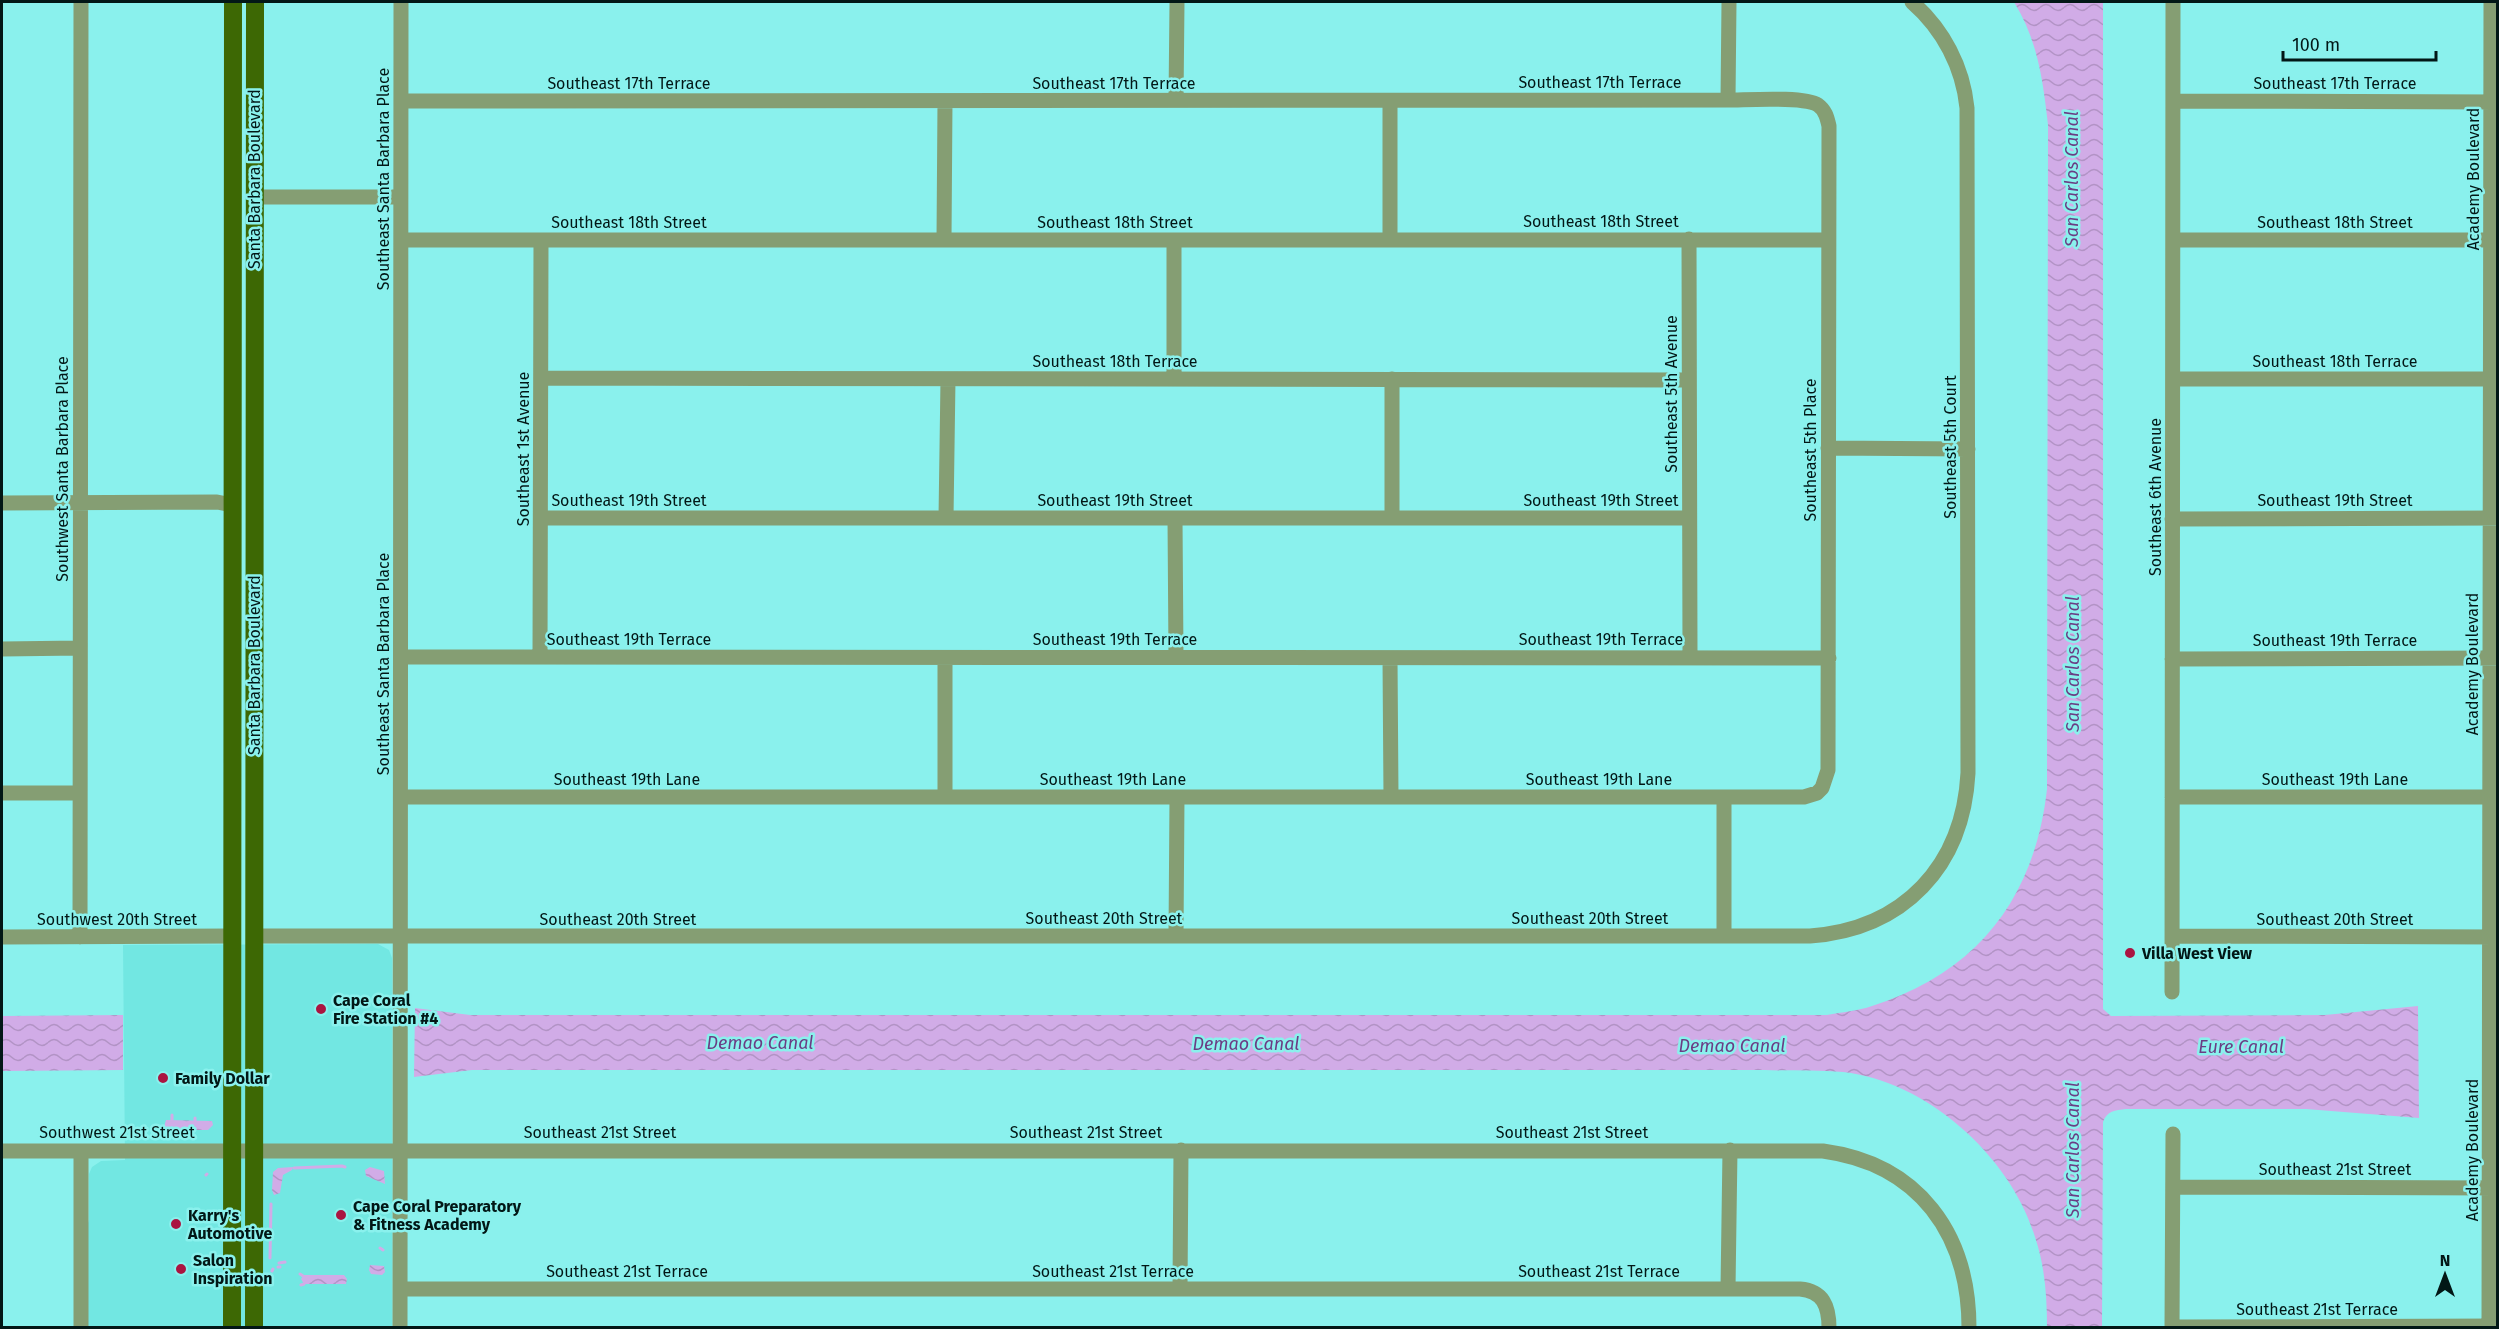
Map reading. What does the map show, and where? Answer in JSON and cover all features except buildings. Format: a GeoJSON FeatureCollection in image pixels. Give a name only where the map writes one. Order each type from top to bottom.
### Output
{"type":"FeatureCollection","features":[{"type":"Feature","properties":{"kind":"main road","name":"Santa Barbara Boulevard"},"geometry":{"type":"LineString","coordinates":[[232,2],[232,1328]]}},
{"type":"Feature","properties":{"kind":"main road","name":"Santa Barbara Boulevard"},"geometry":{"type":"LineString","coordinates":[[254,1328],[255,2]]}},
{"type":"Feature","properties":{"kind":"main road"},"geometry":{"type":"LineString","coordinates":[[232,32],[242,79],[243,186],[250,195],[254,196]]}},
{"type":"Feature","properties":{"kind":"main road"},"geometry":{"type":"LineString","coordinates":[[232,505],[240,512],[244,524],[244,637],[247,656],[253,671]]}},
{"type":"Feature","properties":{"kind":"street","name":"Southwest Santa Barbara Place"},"geometry":{"type":"LineString","coordinates":[[80,937],[81,2]]}},
{"type":"Feature","properties":{"kind":"street","name":"Southeast Santa Barbara Place"},"geometry":{"type":"LineString","coordinates":[[400,1328],[401,2]]}},
{"type":"Feature","properties":{"kind":"street"},"geometry":{"type":"LineString","coordinates":[[1176,100],[1177,2]]}},
{"type":"Feature","properties":{"kind":"street"},"geometry":{"type":"LineString","coordinates":[[1728,100],[1729,2]]}},
{"type":"Feature","properties":{"kind":"street","name":"Southeast 5th Court"},"geometry":{"type":"LineString","coordinates":[[1912,2],[1932,22],[1952,53],[1963,83],[1966,102],[1967,789],[1959,829],[1935,873]]}},
{"type":"Feature","properties":{"kind":"street","name":"Southeast 6th Avenue"},"geometry":{"type":"LineString","coordinates":[[2172,992],[2173,2]]}},
{"type":"Feature","properties":{"kind":"street","name":"Academy Boulevard"},"geometry":{"type":"LineString","coordinates":[[2491,2],[2494,102],[2492,1327]]}},
{"type":"Feature","properties":{"kind":"street","name":"Southeast 17th Terrace"},"geometry":{"type":"LineString","coordinates":[[402,101],[1728,100],[1808,101],[1824,111]]}},
{"type":"Feature","properties":{"kind":"street"},"geometry":{"type":"LineString","coordinates":[[944,239],[945,101]]}},
{"type":"Feature","properties":{"kind":"street"},"geometry":{"type":"LineString","coordinates":[[1390,101],[1390,240]]}},
{"type":"Feature","properties":{"kind":"street","name":"Southeast 17th Terrace"},"geometry":{"type":"LineString","coordinates":[[2173,101],[2494,102]]}},
{"type":"Feature","properties":{"kind":"street","name":"Southeast 5th Place"},"geometry":{"type":"LineString","coordinates":[[1822,788],[1828,770],[1829,658],[1829,126],[1824,111]]}},
{"type":"Feature","properties":{"kind":"street"},"geometry":{"type":"LineString","coordinates":[[254,196],[400,197]]}},
{"type":"Feature","properties":{"kind":"street","name":"Southeast 5th Avenue"},"geometry":{"type":"LineString","coordinates":[[1689,239],[1690,657]]}},
{"type":"Feature","properties":{"kind":"street","name":"Southeast 18th Street"},"geometry":{"type":"LineString","coordinates":[[401,240],[1828,240]]}},
{"type":"Feature","properties":{"kind":"street"},"geometry":{"type":"LineString","coordinates":[[1174,240],[1174,379]]}},
{"type":"Feature","properties":{"kind":"street","name":"Southeast 18th Street"},"geometry":{"type":"LineString","coordinates":[[2173,240],[2494,240]]}},
{"type":"Feature","properties":{"kind":"street","name":"Southeast 1st Avenue"},"geometry":{"type":"LineString","coordinates":[[540,657],[541,241]]}},
{"type":"Feature","properties":{"kind":"street","name":"Southeast 18th Terrace"},"geometry":{"type":"LineString","coordinates":[[541,378],[1689,380]]}},
{"type":"Feature","properties":{"kind":"street"},"geometry":{"type":"LineString","coordinates":[[946,518],[948,379]]}},
{"type":"Feature","properties":{"kind":"street"},"geometry":{"type":"LineString","coordinates":[[1392,379],[1392,518]]}},
{"type":"Feature","properties":{"kind":"street","name":"Southeast 18th Terrace"},"geometry":{"type":"LineString","coordinates":[[2173,379],[2494,379]]}},
{"type":"Feature","properties":{"kind":"street"},"geometry":{"type":"LineString","coordinates":[[1828,448],[1968,449]]}},
{"type":"Feature","properties":{"kind":"street"},"geometry":{"type":"LineString","coordinates":[[2,503],[217,502],[232,505]]}},
{"type":"Feature","properties":{"kind":"street","name":"Southeast 19th Street"},"geometry":{"type":"LineString","coordinates":[[541,518],[1689,518]]}},
{"type":"Feature","properties":{"kind":"street"},"geometry":{"type":"LineString","coordinates":[[1175,518],[1176,657]]}},
{"type":"Feature","properties":{"kind":"street","name":"Southeast 19th Street"},"geometry":{"type":"LineString","coordinates":[[2172,519],[2494,518]]}},
{"type":"Feature","properties":{"kind":"street"},"geometry":{"type":"LineString","coordinates":[[2,649],[80,648]]}},
{"type":"Feature","properties":{"kind":"street","name":"Southeast 19th Terrace"},"geometry":{"type":"LineString","coordinates":[[402,657],[1829,658]]}},
{"type":"Feature","properties":{"kind":"street"},"geometry":{"type":"LineString","coordinates":[[945,658],[945,797]]}},
{"type":"Feature","properties":{"kind":"street"},"geometry":{"type":"LineString","coordinates":[[1390,658],[1390,797]]}},
{"type":"Feature","properties":{"kind":"street","name":"Southeast 19th Terrace"},"geometry":{"type":"LineString","coordinates":[[2172,659],[2494,658]]}},
{"type":"Feature","properties":{"kind":"street","name":"Southeast 19th Lane"},"geometry":{"type":"LineString","coordinates":[[401,797],[1804,797],[1817,794],[1822,788]]}},
{"type":"Feature","properties":{"kind":"street"},"geometry":{"type":"LineString","coordinates":[[2,793],[80,793]]}},
{"type":"Feature","properties":{"kind":"street"},"geometry":{"type":"LineString","coordinates":[[1176,936],[1177,797]]}},
{"type":"Feature","properties":{"kind":"street"},"geometry":{"type":"LineString","coordinates":[[1724,797],[1724,936]]}},
{"type":"Feature","properties":{"kind":"street","name":"Southeast 19th Lane"},"geometry":{"type":"LineString","coordinates":[[2172,797],[2494,797]]}},
{"type":"Feature","properties":{"kind":"street","name":"Southeast 20th Street"},"geometry":{"type":"LineString","coordinates":[[254,936],[400,938],[1809,936],[1850,930],[1879,919],[1897,908],[1935,873]]}},
{"type":"Feature","properties":{"kind":"street","name":"Southwest 20th Street"},"geometry":{"type":"LineString","coordinates":[[2,937],[232,936]]}},
{"type":"Feature","properties":{"kind":"street","name":"Southeast 20th Street"},"geometry":{"type":"LineString","coordinates":[[2172,936],[2494,937]]}},
{"type":"Feature","properties":{"kind":"street"},"geometry":{"type":"LineString","coordinates":[[2172,1327],[2173,1134]]}},
{"type":"Feature","properties":{"kind":"street","name":"Southeast 21st Street"},"geometry":{"type":"LineString","coordinates":[[232,1150],[1805,1150],[1840,1153],[1888,1172],[1925,1201],[1945,1226],[1957,1249],[1968,1292],[1969,1328]]}},
{"type":"Feature","properties":{"kind":"street","name":"Southwest 21st Street"},"geometry":{"type":"LineString","coordinates":[[2,1151],[232,1150]]}},
{"type":"Feature","properties":{"kind":"street"},"geometry":{"type":"LineString","coordinates":[[1180,1289],[1181,1150]]}},
{"type":"Feature","properties":{"kind":"street"},"geometry":{"type":"LineString","coordinates":[[1728,1289],[1730,1150]]}},
{"type":"Feature","properties":{"kind":"street"},"geometry":{"type":"LineString","coordinates":[[81,1151],[81,1328]]}},
{"type":"Feature","properties":{"kind":"street","name":"Southeast 21st Street"},"geometry":{"type":"LineString","coordinates":[[2173,1187],[2494,1188]]}},
{"type":"Feature","properties":{"kind":"street","name":"Southeast 21st Terrace"},"geometry":{"type":"LineString","coordinates":[[400,1289],[1807,1290],[1822,1299],[1828,1309],[1829,1328]]}},
{"type":"Feature","properties":{"kind":"street","name":"Southeast 21st Terrace"},"geometry":{"type":"LineString","coordinates":[[2172,1327],[2492,1327]]}},
{"type":"Feature","properties":{"kind":"shaded area"},"geometry":{"type":"Polygon","coordinates":[[[378,944],[389,950],[392,958],[392,1327],[84,1328],[84,1235],[89,1220],[89,1174],[92,1167],[101,1161],[125,1160],[123,945],[378,944]]]}},
{"type":"Feature","properties":{"kind":"water"},"geometry":{"type":"Polygon","coordinates":[[[2014,2],[2103,2],[2103,1009],[2111,1016],[2325,1015],[2418,1006],[2419,1118],[2306,1109],[2126,1109],[2112,1112],[2103,1122],[2102,1327],[2047,1328],[2045,1282],[2035,1237],[2023,1207],[2007,1179],[1986,1152],[1962,1128],[1934,1107],[1905,1090],[1874,1078],[1843,1072],[1765,1070],[472,1070],[414,1077],[415,1008],[470,1015],[1827,1015],[1872,1006],[1909,992],[1942,974],[1970,952],[1994,926],[2014,897],[2029,864],[2040,828],[2047,789],[2048,125],[2034,46],[2014,2]]]}},
{"type":"Feature","properties":{"kind":"water"},"geometry":{"type":"Polygon","coordinates":[[[123,1015],[123,1070],[2,1071],[2,1016],[123,1015]]]}},
{"type":"Feature","properties":{"kind":"water"},"geometry":{"type":"Polygon","coordinates":[[[166,1120],[212,1121],[213,1125],[208,1130],[163,1130],[166,1120]]]}},
{"type":"Feature","properties":{"kind":"water"},"geometry":{"type":"Polygon","coordinates":[[[293,1167],[283,1175],[280,1193],[274,1195],[273,1172],[278,1168],[293,1167]]]}},
{"type":"Feature","properties":{"kind":"water"},"geometry":{"type":"Polygon","coordinates":[[[370,1167],[384,1171],[385,1184],[366,1176],[365,1170],[370,1167]]]}},
{"type":"Feature","properties":{"kind":"water"},"geometry":{"type":"Polygon","coordinates":[[[370,1265],[384,1266],[385,1272],[382,1275],[371,1274],[370,1265]]]}},
{"type":"Feature","properties":{"kind":"water"},"geometry":{"type":"Polygon","coordinates":[[[304,1275],[344,1275],[347,1279],[346,1284],[304,1284],[301,1279],[304,1275]]]}},
{"type":"Feature","properties":{"kind":"waterway"},"geometry":{"type":"LineString","coordinates":[[172,1115],[172,1120]]}},
{"type":"Feature","properties":{"kind":"waterway"},"geometry":{"type":"LineString","coordinates":[[294,1168],[345,1167]]}},
{"type":"Feature","properties":{"kind":"waterway"},"geometry":{"type":"LineString","coordinates":[[270,1258],[271,1204]]}},
{"type":"Feature","properties":{"kind":"waterway"},"geometry":{"type":"LineString","coordinates":[[279,1263],[285,1262]]}},
{"type":"Feature","properties":{"kind":"place","name":"Villa West View"},"geometry":{"type":"Point","coordinates":[2130,953]}},
{"type":"Feature","properties":{"kind":"place","name":"Cape Coral Fire Station #4"},"geometry":{"type":"Point","coordinates":[321,1009]}},
{"type":"Feature","properties":{"kind":"place","name":"Family Dollar"},"geometry":{"type":"Point","coordinates":[163,1078]}},
{"type":"Feature","properties":{"kind":"place","name":"Cape Coral Preparatory & Fitness Academy"},"geometry":{"type":"Point","coordinates":[341,1215]}},
{"type":"Feature","properties":{"kind":"place","name":"Karry's Automotive"},"geometry":{"type":"Point","coordinates":[176,1224]}},
{"type":"Feature","properties":{"kind":"place","name":"Salon Inspiration"},"geometry":{"type":"Point","coordinates":[181,1269]}},
{"type":"Feature","properties":{"kind":"water label","name":"San Carlos Canal"},"geometry":{"type":"Point","coordinates":[2072,179]}},
{"type":"Feature","properties":{"kind":"water label","name":"San Carlos Canal"},"geometry":{"type":"Point","coordinates":[2073,664]}},
{"type":"Feature","properties":{"kind":"water label","name":"Demao Canal"},"geometry":{"type":"Point","coordinates":[760,1043]}},
{"type":"Feature","properties":{"kind":"water label","name":"Demao Canal"},"geometry":{"type":"Point","coordinates":[1246,1044]}},
{"type":"Feature","properties":{"kind":"water label","name":"Demao Canal"},"geometry":{"type":"Point","coordinates":[1732,1046]}},
{"type":"Feature","properties":{"kind":"water label","name":"Eure Canal"},"geometry":{"type":"Point","coordinates":[2241,1047]}},
{"type":"Feature","properties":{"kind":"water label","name":"San Carlos Canal"},"geometry":{"type":"Point","coordinates":[2073,1150]}}]}
